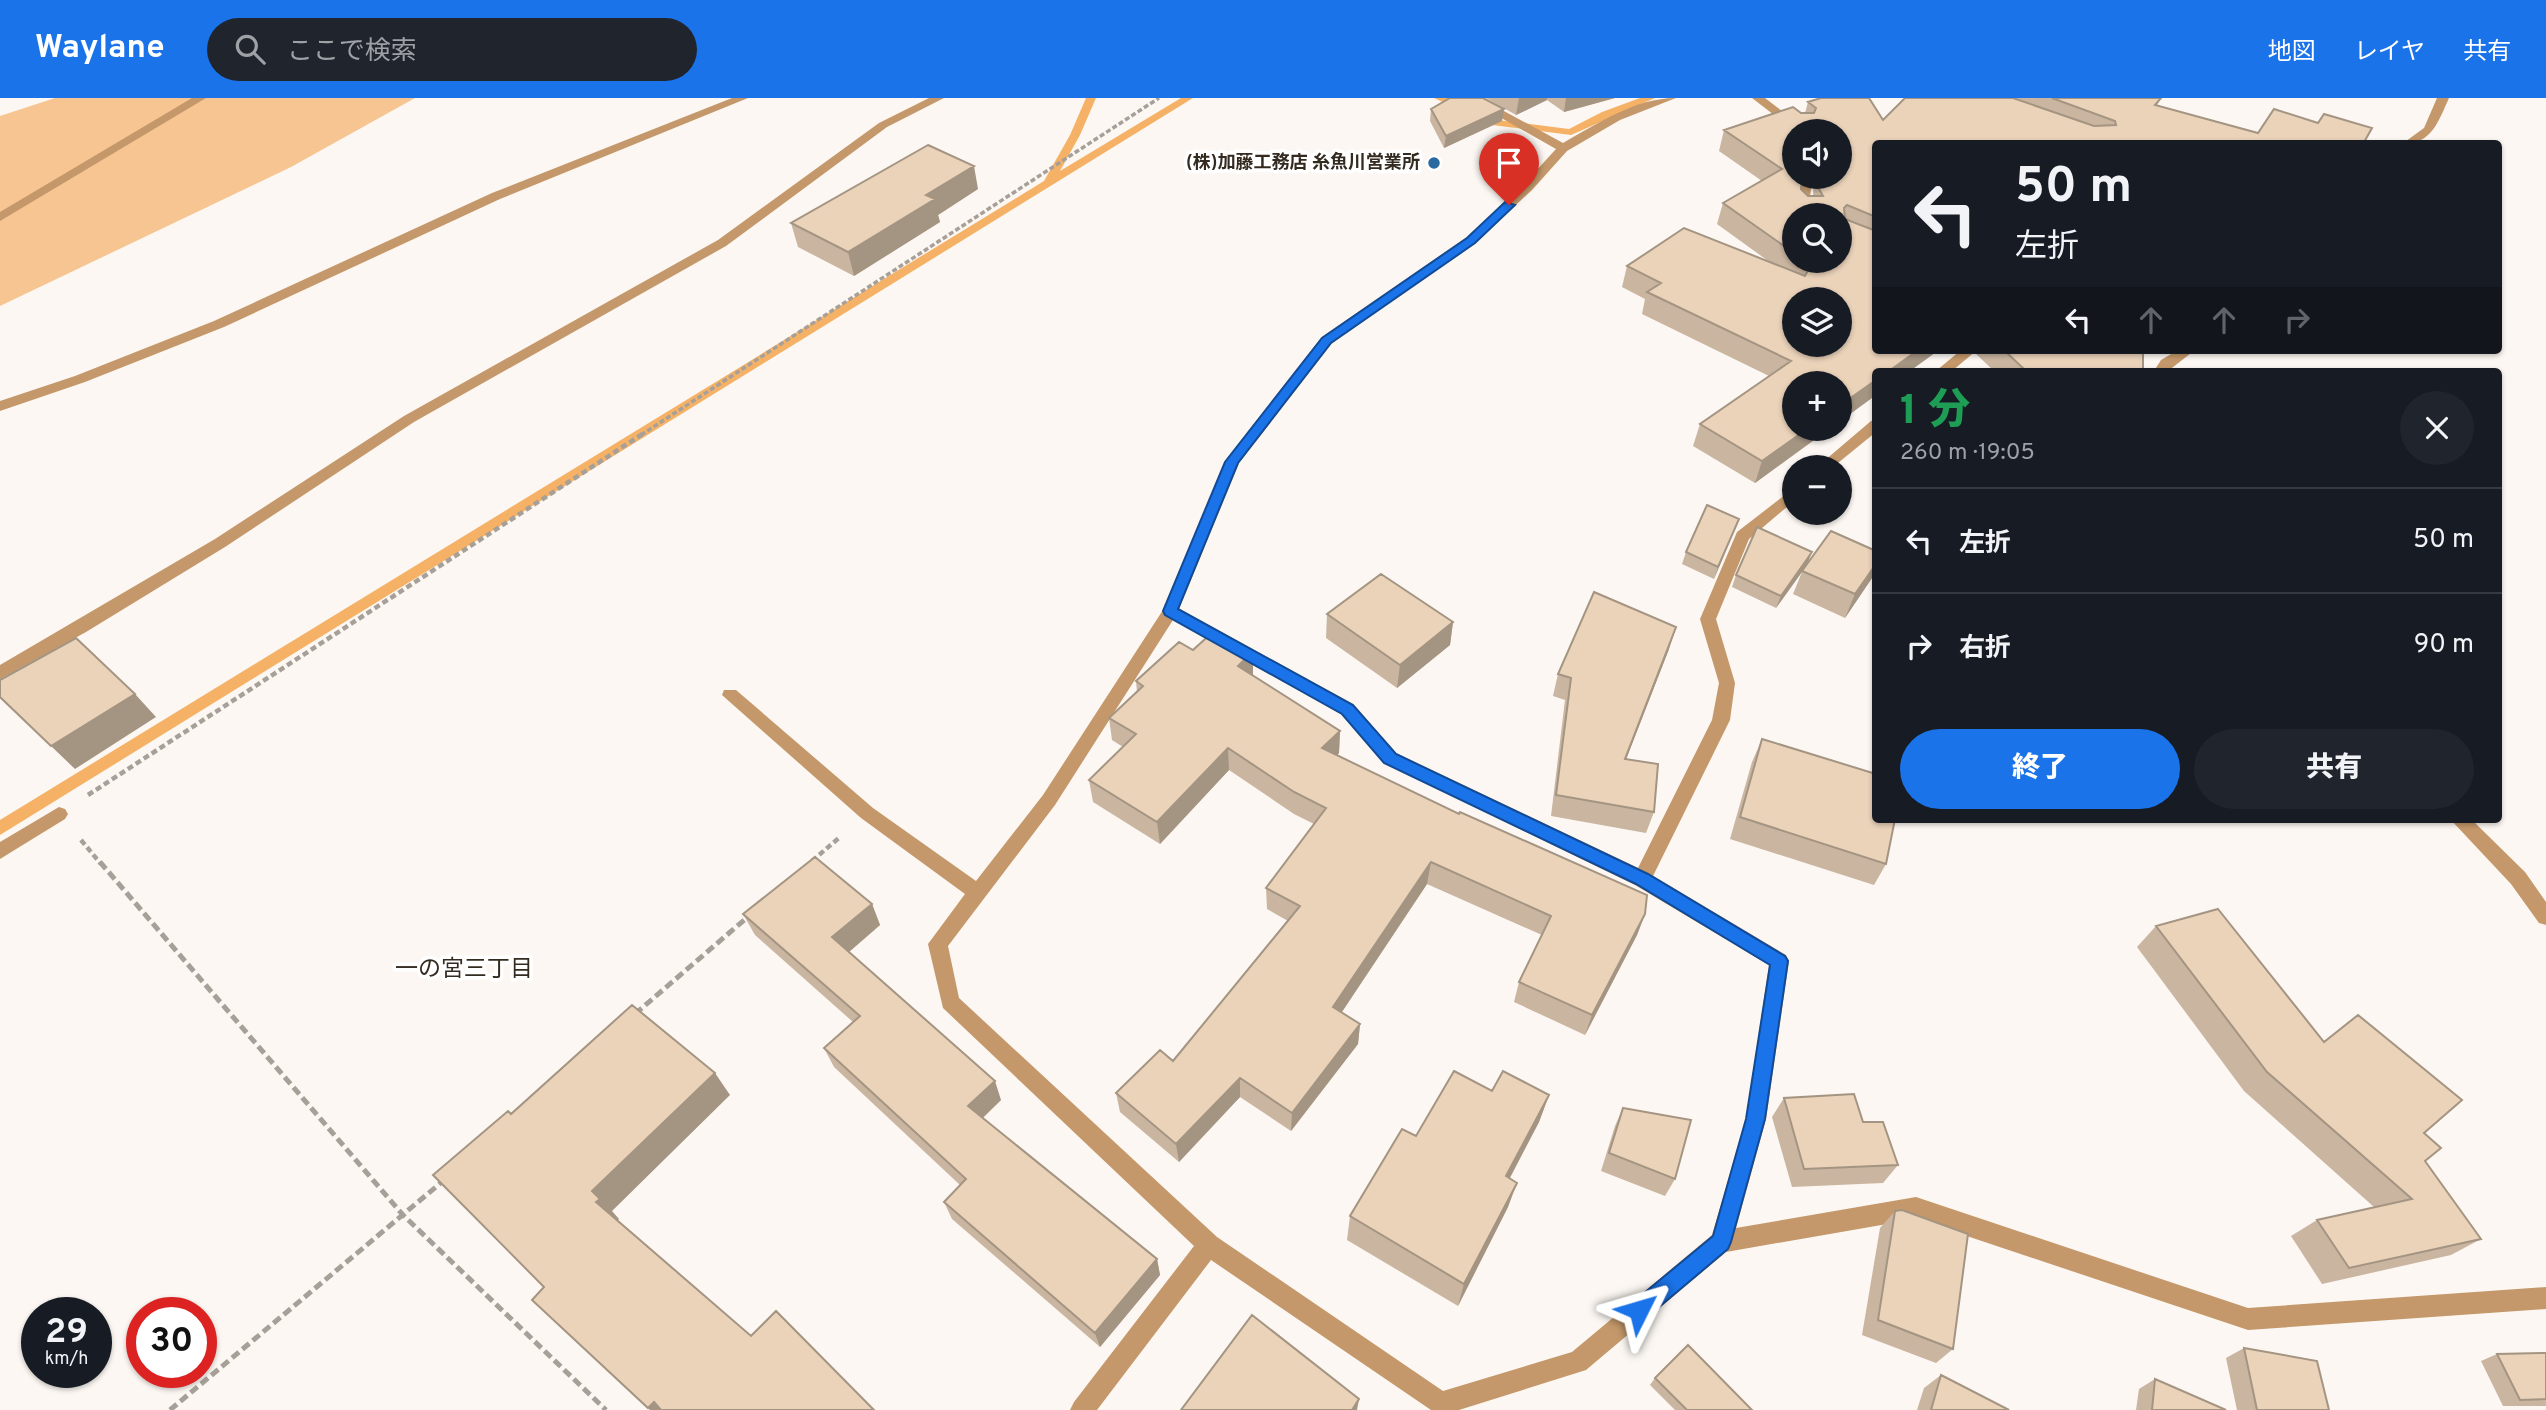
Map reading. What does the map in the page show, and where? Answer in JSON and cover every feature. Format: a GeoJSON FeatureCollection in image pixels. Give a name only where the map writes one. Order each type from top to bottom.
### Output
{"type":"FeatureCollection","features":[{"type":"Feature","properties":{"kind":"street"},"geometry":{"type":"LineString","coordinates":[[0,218],[200,98]]}},
{"type":"Feature","properties":{"kind":"street"},"geometry":{"type":"LineString","coordinates":[[0,406],[80,379],[219,324],[496,196],[742,98]]}},
{"type":"Feature","properties":{"kind":"street"},"geometry":{"type":"LineString","coordinates":[[0,673],[220,543],[409,419],[722,243],[883,125],[938,98]]}},
{"type":"Feature","properties":{"kind":"street"},"geometry":{"type":"LineString","coordinates":[[1472,98],[1563,148]]}},
{"type":"Feature","properties":{"kind":"street"},"geometry":{"type":"LineString","coordinates":[[1670,98],[1616,118],[1563,148],[1528,187],[1471,240],[1327,340],[1232,462],[1170,611],[1049,800],[938,944],[950,1002],[1209,1245],[1444,1407],[1578,1362],[1721,1242],[1916,1208],[2248,1319],[2546,1298]]}},
{"type":"Feature","properties":{"kind":"street"},"geometry":{"type":"LineString","coordinates":[[1758,98],[1786,119]]}},
{"type":"Feature","properties":{"kind":"street"},"geometry":{"type":"LineString","coordinates":[[2414,140],[2428,130],[2443,98]]}},
{"type":"Feature","properties":{"kind":"street"},"geometry":{"type":"LineString","coordinates":[[1947,368],[1965,354]]}},
{"type":"Feature","properties":{"kind":"street"},"geometry":{"type":"LineString","coordinates":[[2163,368],[2181,354]]}},
{"type":"Feature","properties":{"kind":"street"},"geometry":{"type":"LineString","coordinates":[[1839,455],[1872,427]]}},
{"type":"Feature","properties":{"kind":"street"},"geometry":{"type":"LineString","coordinates":[[1642,879],[1721,720],[1727,683],[1708,619],[1742,536],[1782,503]]}},
{"type":"Feature","properties":{"kind":"street"},"geometry":{"type":"LineString","coordinates":[[1170,611],[1347,709],[1390,758],[1642,879],[1779,961],[1756,1119],[1721,1242]]}},
{"type":"Feature","properties":{"kind":"street"},"geometry":{"type":"LineString","coordinates":[[730,695],[867,813],[976,892]]}},
{"type":"Feature","properties":{"kind":"street"},"geometry":{"type":"LineString","coordinates":[[0,851],[59,814]]}},
{"type":"Feature","properties":{"kind":"street"},"geometry":{"type":"LineString","coordinates":[[2463,823],[2518,878],[2546,917]]}},
{"type":"Feature","properties":{"kind":"street"},"geometry":{"type":"LineString","coordinates":[[1082,1410],[1209,1245]]}},
{"type":"Feature","properties":{"kind":"path"},"geometry":{"type":"LineString","coordinates":[[606,1410],[403,1216],[59,814],[1159,98]]}},
{"type":"Feature","properties":{"kind":"path"},"geometry":{"type":"LineString","coordinates":[[803,868],[867,813]]}},
{"type":"Feature","properties":{"kind":"path"},"geometry":{"type":"LineString","coordinates":[[624,1024],[751,914]]}},
{"type":"Feature","properties":{"kind":"path"},"geometry":{"type":"LineString","coordinates":[[170,1410],[445,1179]]}},
{"type":"Feature","properties":{"kind":"shaded area"},"geometry":{"type":"Polygon","coordinates":[[[55,98],[415,98],[291,167],[0,306],[0,116],[55,98]]]}},
{"type":"Feature","properties":{"kind":"building"},"geometry":{"type":"Polygon","coordinates":[[[1450,98],[1483,98],[1504,109],[1446,136],[1431,109],[1450,98]]]}},
{"type":"Feature","properties":{"kind":"building"},"geometry":{"type":"Polygon","coordinates":[[[1821,98],[1869,98],[1883,120],[1905,98],[2013,98],[2094,126],[2116,125],[2115,121],[2052,98],[2161,98],[2155,105],[2258,133],[2274,109],[2318,123],[2324,114],[2372,128],[2365,140],[1872,140],[1872,215],[1852,207],[1852,203],[1782,203],[1782,245],[1723,203],[1782,169],[1724,130],[1793,107],[1801,113],[1814,113],[1816,108],[1808,102],[1821,98]]]}},
{"type":"Feature","properties":{"kind":"building"},"geometry":{"type":"Polygon","coordinates":[[[928,145],[974,166],[926,195],[935,199],[848,252],[791,223],[928,145]]]}},
{"type":"Feature","properties":{"kind":"building"},"geometry":{"type":"Polygon","coordinates":[[[1852,222],[1872,229],[1872,354],[1912,354],[1893,368],[1872,368],[1872,383],[1852,397],[1852,371],[1782,371],[1782,441],[1790,441],[1762,461],[1700,424],[1791,361],[1783,357],[1852,357],[1852,287],[1782,287],[1782,357],[1647,292],[1661,283],[1627,266],[1684,228],[1782,267],[1782,273],[1805,276],[1807,273],[1852,273],[1852,222]]]}},
{"type":"Feature","properties":{"kind":"building"},"geometry":{"type":"Polygon","coordinates":[[[2008,354],[2143,354],[2143,368],[2023,368],[2008,354]]]}},
{"type":"Feature","properties":{"kind":"building"},"geometry":{"type":"Polygon","coordinates":[[[1707,505],[1739,519],[1718,567],[1686,552],[1707,505]]]}},
{"type":"Feature","properties":{"kind":"building"},"geometry":{"type":"Polygon","coordinates":[[[1757,527],[1812,552],[1781,596],[1736,575],[1757,527]]]}},
{"type":"Feature","properties":{"kind":"building"},"geometry":{"type":"Polygon","coordinates":[[[1831,531],[1872,549],[1872,570],[1855,594],[1802,571],[1831,531]]]}},
{"type":"Feature","properties":{"kind":"building"},"geometry":{"type":"Polygon","coordinates":[[[1381,574],[1453,622],[1400,665],[1327,614],[1381,574]]]}},
{"type":"Feature","properties":{"kind":"building"},"geometry":{"type":"Polygon","coordinates":[[[1594,592],[1676,627],[1625,759],[1658,764],[1654,812],[1556,795],[1571,678],[1558,674],[1594,592]]]}},
{"type":"Feature","properties":{"kind":"building"},"geometry":{"type":"Polygon","coordinates":[[[1215,630],[1253,651],[1238,666],[1340,731],[1322,748],[1459,814],[1460,812],[1647,895],[1645,914],[1592,1015],[1519,982],[1551,916],[1431,862],[1333,1007],[1360,1024],[1292,1113],[1240,1078],[1176,1144],[1116,1093],[1160,1050],[1173,1061],[1300,906],[1266,888],[1326,808],[1294,792],[1228,748],[1157,822],[1089,780],[1136,734],[1109,718],[1143,686],[1136,681],[1179,642],[1193,650],[1215,630]]]}},
{"type":"Feature","properties":{"kind":"building"},"geometry":{"type":"Polygon","coordinates":[[[76,638],[135,694],[51,746],[0,697],[0,680],[76,638]]]}},
{"type":"Feature","properties":{"kind":"building"},"geometry":{"type":"Polygon","coordinates":[[[1762,739],[1872,773],[1872,823],[1894,823],[1886,864],[1740,817],[1762,739]]]}},
{"type":"Feature","properties":{"kind":"building"},"geometry":{"type":"Polygon","coordinates":[[[815,857],[872,904],[832,937],[995,1081],[968,1106],[1157,1259],[1095,1333],[944,1202],[966,1179],[824,1048],[860,1016],[743,914],[815,857]]]}},
{"type":"Feature","properties":{"kind":"building"},"geometry":{"type":"Polygon","coordinates":[[[2218,909],[2324,1042],[2358,1015],[2462,1100],[2424,1133],[2441,1148],[2425,1161],[2481,1239],[2349,1268],[2317,1220],[2412,1199],[2267,1072],[2156,926],[2218,909]]]}},
{"type":"Feature","properties":{"kind":"building"},"geometry":{"type":"Polygon","coordinates":[[[632,1005],[715,1073],[592,1191],[600,1199],[596,1202],[751,1336],[776,1311],[874,1410],[661,1410],[654,1402],[648,1408],[532,1300],[544,1287],[433,1175],[508,1111],[511,1114],[632,1005]]]}},
{"type":"Feature","properties":{"kind":"building"},"geometry":{"type":"Polygon","coordinates":[[[1454,1071],[1492,1091],[1503,1071],[1549,1095],[1506,1176],[1517,1183],[1464,1284],[1350,1216],[1402,1129],[1416,1136],[1454,1071]]]}},
{"type":"Feature","properties":{"kind":"building"},"geometry":{"type":"Polygon","coordinates":[[[1854,1094],[1863,1122],[1883,1122],[1898,1165],[1804,1169],[1784,1098],[1854,1094]]]}},
{"type":"Feature","properties":{"kind":"building"},"geometry":{"type":"Polygon","coordinates":[[[1623,1108],[1691,1120],[1675,1179],[1609,1153],[1623,1108]]]}},
{"type":"Feature","properties":{"kind":"building"},"geometry":{"type":"Polygon","coordinates":[[[1902,1210],[1968,1234],[1953,1349],[1878,1320],[1895,1211],[1902,1210]]]}},
{"type":"Feature","properties":{"kind":"building"},"geometry":{"type":"Polygon","coordinates":[[[1252,1315],[1359,1399],[1352,1410],[1181,1410],[1252,1315]]]}},
{"type":"Feature","properties":{"kind":"building"},"geometry":{"type":"Polygon","coordinates":[[[1688,1345],[1752,1410],[1687,1410],[1655,1378],[1688,1345]]]}},
{"type":"Feature","properties":{"kind":"building"},"geometry":{"type":"Polygon","coordinates":[[[2244,1348],[2317,1361],[2329,1410],[2257,1410],[2244,1348]]]}},
{"type":"Feature","properties":{"kind":"building"},"geometry":{"type":"Polygon","coordinates":[[[2546,1353],[2546,1399],[2520,1400],[2497,1354],[2546,1353]]]}},
{"type":"Feature","properties":{"kind":"building"},"geometry":{"type":"Polygon","coordinates":[[[1941,1375],[2009,1410],[1931,1410],[1941,1375]]]}},
{"type":"Feature","properties":{"kind":"building"},"geometry":{"type":"Polygon","coordinates":[[[2155,1379],[2226,1410],[2152,1410],[2155,1379]]]}},
{"type":"Feature","properties":{"kind":"waterway"},"geometry":{"type":"LineString","coordinates":[[1048,183],[1075,135],[1091,98]]}},
{"type":"Feature","properties":{"kind":"waterway"},"geometry":{"type":"LineString","coordinates":[[1048,183],[1188,98]]}},
{"type":"Feature","properties":{"kind":"waterway"},"geometry":{"type":"LineString","coordinates":[[1439,98],[1496,123],[1571,132],[1606,114],[1650,98]]}},
{"type":"Feature","properties":{"kind":"waterway"},"geometry":{"type":"LineString","coordinates":[[0,828],[1048,183]]}},
{"type":"Feature","properties":{"kind":"place","name":"(株)加藤工務店 糸魚川営業所"},"geometry":{"type":"Point","coordinates":[1434,163]}},
{"type":"Feature","properties":{"kind":"district","name":"一の宮三丁目"},"geometry":{"type":"Point","coordinates":[464,970]}},
{"type":"Feature","properties":{"kind":"route"},"geometry":{"type":"LineString","coordinates":[[1509,205],[1471,240],[1327,340],[1232,462],[1170,611],[1347,709],[1390,758],[1642,879],[1779,961],[1756,1119],[1721,1242],[1639,1310]]}}]}
